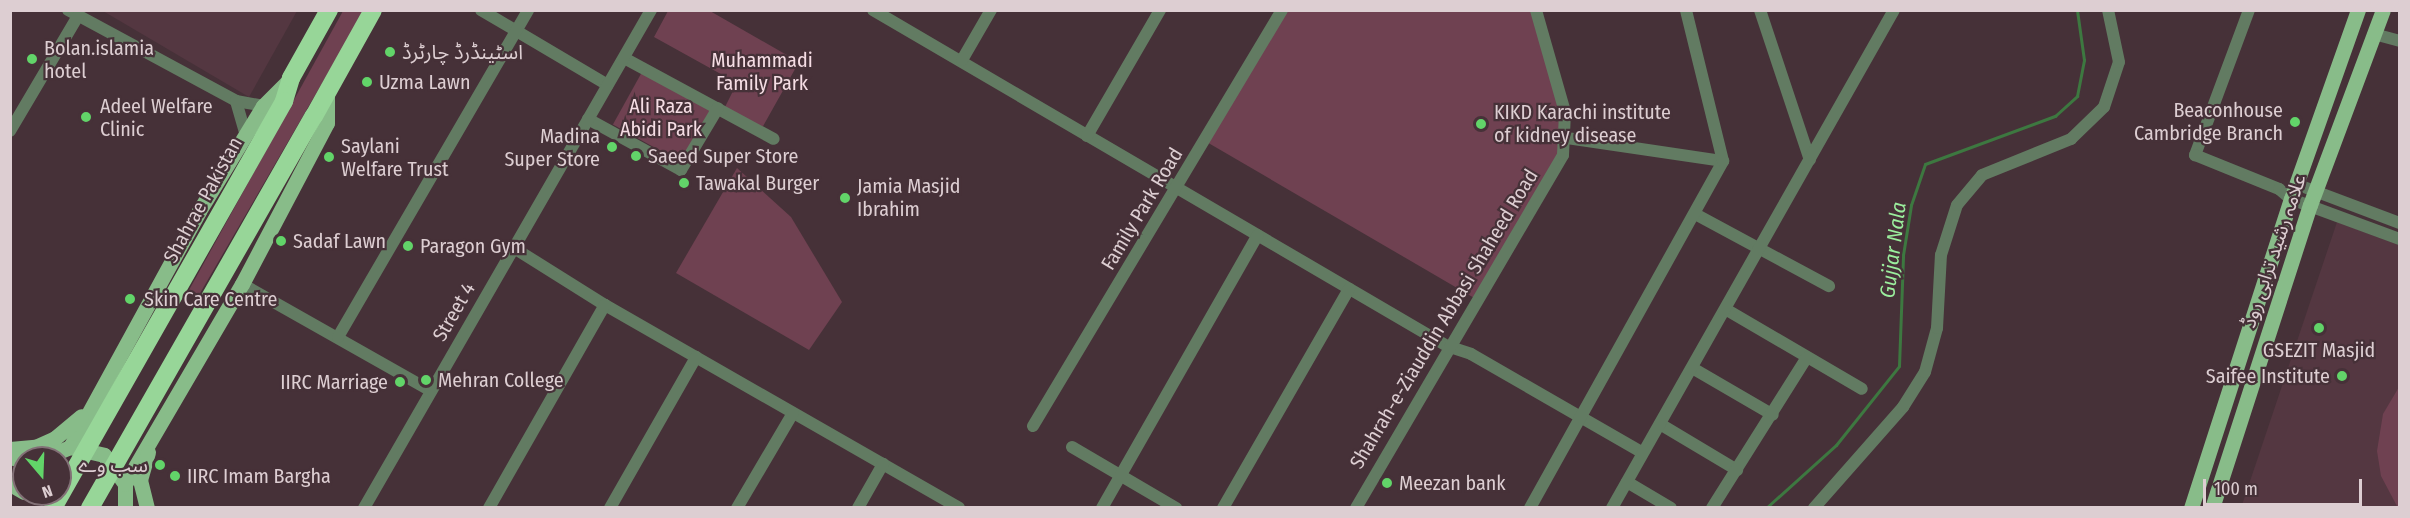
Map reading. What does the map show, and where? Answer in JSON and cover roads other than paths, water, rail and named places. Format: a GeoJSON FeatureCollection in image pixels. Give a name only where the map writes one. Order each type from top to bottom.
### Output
{"type":"FeatureCollection","features":[{"type":"Feature","properties":{"kind":"highway","name":"Shahrae Pakistan"},"geometry":{"type":"LineString","coordinates":[[53,507],[284,101],[291,78],[329,10]]}},
{"type":"Feature","properties":{"kind":"highway"},"geometry":{"type":"LineString","coordinates":[[90,507],[315,116],[327,89],[373,10]]}},
{"type":"Feature","properties":{"kind":"main road","name":"علامہ رشید ترابی روڈ"},"geometry":{"type":"LineString","coordinates":[[2191,507],[2293,192],[2358,10]]}},
{"type":"Feature","properties":{"kind":"main road","name":"علامہ رشید ترابی روڈ"},"geometry":{"type":"LineString","coordinates":[[2212,507],[2313,198],[2383,10]]}},
{"type":"Feature","properties":{"kind":"main road"},"geometry":{"type":"LineString","coordinates":[[70,446],[199,211],[263,106],[291,78]]}},
{"type":"Feature","properties":{"kind":"main road"},"geometry":{"type":"LineString","coordinates":[[125,507],[125,484],[242,284],[327,123],[327,89]]}},
{"type":"Feature","properties":{"kind":"main road"},"geometry":{"type":"LineString","coordinates":[[147,507],[140,480],[148,450],[195,365]]}},
{"type":"Feature","properties":{"kind":"main road"},"geometry":{"type":"LineString","coordinates":[[10,449],[35,447],[56,438],[90,407]]}},
{"type":"Feature","properties":{"kind":"main road"},"geometry":{"type":"LineString","coordinates":[[72,447],[104,455],[125,484]]}},
{"type":"Feature","properties":{"kind":"street"},"geometry":{"type":"LineString","coordinates":[[481,10],[608,85]]}},
{"type":"Feature","properties":{"kind":"street"},"geometry":{"type":"LineString","coordinates":[[338,337],[528,10]]}},
{"type":"Feature","properties":{"kind":"street","name":"Street 4"},"geometry":{"type":"LineString","coordinates":[[364,507],[651,10]]}},
{"type":"Feature","properties":{"kind":"street"},"geometry":{"type":"LineString","coordinates":[[873,10],[962,60],[1087,136],[1447,346],[1471,354],[1643,453]]}},
{"type":"Feature","properties":{"kind":"street"},"geometry":{"type":"LineString","coordinates":[[962,60],[990,10]]}},
{"type":"Feature","properties":{"kind":"street"},"geometry":{"type":"LineString","coordinates":[[1087,136],[1160,10]]}},
{"type":"Feature","properties":{"kind":"street","name":"Family Park Road"},"geometry":{"type":"LineString","coordinates":[[1033,426],[1282,10]]}},
{"type":"Feature","properties":{"kind":"street","name":"Shahrah-e-Ziauddin Abbasi Shaheed Road"},"geometry":{"type":"LineString","coordinates":[[1356,507],[1447,346],[1563,154],[1566,138],[1565,112],[1536,10]]}},
{"type":"Feature","properties":{"kind":"street"},"geometry":{"type":"LineString","coordinates":[[1530,507],[1697,214],[1723,161],[1686,10]]}},
{"type":"Feature","properties":{"kind":"street"},"geometry":{"type":"LineString","coordinates":[[1760,10],[1810,160]]}},
{"type":"Feature","properties":{"kind":"street"},"geometry":{"type":"LineString","coordinates":[[1612,507],[1694,369],[1894,10]]}},
{"type":"Feature","properties":{"kind":"street"},"geometry":{"type":"LineString","coordinates":[[1814,507],[1904,407],[1925,372],[1937,328],[1941,255],[1957,205],[1982,175],[2071,139],[2104,107],[2120,62],[2108,10]]}},
{"type":"Feature","properties":{"kind":"street"},"geometry":{"type":"LineString","coordinates":[[2249,10],[2195,155],[2279,189],[2400,223]]}},
{"type":"Feature","properties":{"kind":"street"},"geometry":{"type":"LineString","coordinates":[[10,131],[73,13],[236,101],[263,106]]}},
{"type":"Feature","properties":{"kind":"street"},"geometry":{"type":"LineString","coordinates":[[2374,34],[2400,42]]}},
{"type":"Feature","properties":{"kind":"street"},"geometry":{"type":"LineString","coordinates":[[624,58],[774,139]]}},
{"type":"Feature","properties":{"kind":"street"},"geometry":{"type":"LineString","coordinates":[[236,101],[246,135]]}},
{"type":"Feature","properties":{"kind":"street"},"geometry":{"type":"LineString","coordinates":[[588,119],[681,170],[717,108]]}},
{"type":"Feature","properties":{"kind":"street"},"geometry":{"type":"LineString","coordinates":[[1566,138],[1723,161]]}},
{"type":"Feature","properties":{"kind":"street"},"geometry":{"type":"LineString","coordinates":[[2313,198],[2400,239]]}},
{"type":"Feature","properties":{"kind":"street"},"geometry":{"type":"LineString","coordinates":[[1697,214],[1829,286]]}},
{"type":"Feature","properties":{"kind":"street"},"geometry":{"type":"LineString","coordinates":[[1102,507],[1258,235]]}},
{"type":"Feature","properties":{"kind":"street"},"geometry":{"type":"LineString","coordinates":[[514,248],[605,305],[959,507]]}},
{"type":"Feature","properties":{"kind":"street"},"geometry":{"type":"LineString","coordinates":[[242,284],[431,391]]}},
{"type":"Feature","properties":{"kind":"street"},"geometry":{"type":"LineString","coordinates":[[1223,507],[1350,289]]}},
{"type":"Feature","properties":{"kind":"street"},"geometry":{"type":"LineString","coordinates":[[489,507],[605,305]]}},
{"type":"Feature","properties":{"kind":"street"},"geometry":{"type":"LineString","coordinates":[[1727,310],[1862,389]]}},
{"type":"Feature","properties":{"kind":"street"},"geometry":{"type":"LineString","coordinates":[[610,507],[696,357]]}},
{"type":"Feature","properties":{"kind":"street"},"geometry":{"type":"LineString","coordinates":[[1712,507],[1773,415],[1807,357]]}},
{"type":"Feature","properties":{"kind":"street"},"geometry":{"type":"LineString","coordinates":[[1694,369],[1773,415]]}},
{"type":"Feature","properties":{"kind":"street"},"geometry":{"type":"LineString","coordinates":[[737,507],[793,413]]}},
{"type":"Feature","properties":{"kind":"street"},"geometry":{"type":"LineString","coordinates":[[1660,424],[1737,470]]}},
{"type":"Feature","properties":{"kind":"street"},"geometry":{"type":"LineString","coordinates":[[1072,447],[1176,507]]}},
{"type":"Feature","properties":{"kind":"street"},"geometry":{"type":"LineString","coordinates":[[858,507],[883,464]]}},
{"type":"Feature","properties":{"kind":"street"},"geometry":{"type":"LineString","coordinates":[[1627,482],[1671,507]]}},
{"type":"Feature","properties":{"kind":"waterway","name":"Gujjar Nala"},"geometry":{"type":"LineString","coordinates":[[1766,508],[1836,445],[1899,366],[1903,255],[1911,205],[1925,164],[2055,116],[2077,96],[2084,60],[2077,10]]}},
{"type":"Feature","properties":{"kind":"place","name":"اسٹینڈرڈ چارٹرڈ"},"geometry":{"type":"Point","coordinates":[390,52]}},
{"type":"Feature","properties":{"kind":"place","name":"Bolan.islamia hotel"},"geometry":{"type":"Point","coordinates":[32,59]}},
{"type":"Feature","properties":{"kind":"place","name":"Uzma Lawn"},"geometry":{"type":"Point","coordinates":[367,82]}},
{"type":"Feature","properties":{"kind":"place","name":"Adeel Welfare Clinic"},"geometry":{"type":"Point","coordinates":[86,117]}},
{"type":"Feature","properties":{"kind":"place","name":"Beaconhouse Cambridge Branch"},"geometry":{"type":"Point","coordinates":[2295,122]}},
{"type":"Feature","properties":{"kind":"place","name":"KIKD Karachi institute of kidney disease"},"geometry":{"type":"Point","coordinates":[1481,124]}},
{"type":"Feature","properties":{"kind":"place","name":"Madina Super Store"},"geometry":{"type":"Point","coordinates":[612,147]}},
{"type":"Feature","properties":{"kind":"place","name":"Saeed Super Store"},"geometry":{"type":"Point","coordinates":[636,156]}},
{"type":"Feature","properties":{"kind":"place","name":"Saylani Welfare Trust"},"geometry":{"type":"Point","coordinates":[329,157]}},
{"type":"Feature","properties":{"kind":"place","name":"Tawakal Burger"},"geometry":{"type":"Point","coordinates":[684,183]}},
{"type":"Feature","properties":{"kind":"place","name":"Jamia Masjid Ibrahim"},"geometry":{"type":"Point","coordinates":[845,198]}},
{"type":"Feature","properties":{"kind":"place","name":"Sadaf Lawn"},"geometry":{"type":"Point","coordinates":[281,241]}},
{"type":"Feature","properties":{"kind":"place","name":"Paragon Gym"},"geometry":{"type":"Point","coordinates":[408,246]}},
{"type":"Feature","properties":{"kind":"place","name":"Skin Care Centre"},"geometry":{"type":"Point","coordinates":[130,299]}},
{"type":"Feature","properties":{"kind":"place","name":"GSEZIT Masjid"},"geometry":{"type":"Point","coordinates":[2319,328]}},
{"type":"Feature","properties":{"kind":"place","name":"Saifee Institute"},"geometry":{"type":"Point","coordinates":[2342,376]}},
{"type":"Feature","properties":{"kind":"place","name":"Mehran College"},"geometry":{"type":"Point","coordinates":[426,380]}},
{"type":"Feature","properties":{"kind":"place","name":"IIRC Marriage"},"geometry":{"type":"Point","coordinates":[400,382]}},
{"type":"Feature","properties":{"kind":"place","name":"سب وے"},"geometry":{"type":"Point","coordinates":[160,465]}},
{"type":"Feature","properties":{"kind":"place","name":"IIRC Imam Bargha"},"geometry":{"type":"Point","coordinates":[175,476]}},
{"type":"Feature","properties":{"kind":"place","name":"Meezan bank"},"geometry":{"type":"Point","coordinates":[1387,483]}},
{"type":"Feature","properties":{"kind":"park label","name":"Muhammadi Family Park"},"geometry":{"type":"Point","coordinates":[762,72]}},
{"type":"Feature","properties":{"kind":"park label","name":"Ali Raza Abidi Park"},"geometry":{"type":"Point","coordinates":[661,118]}}]}
